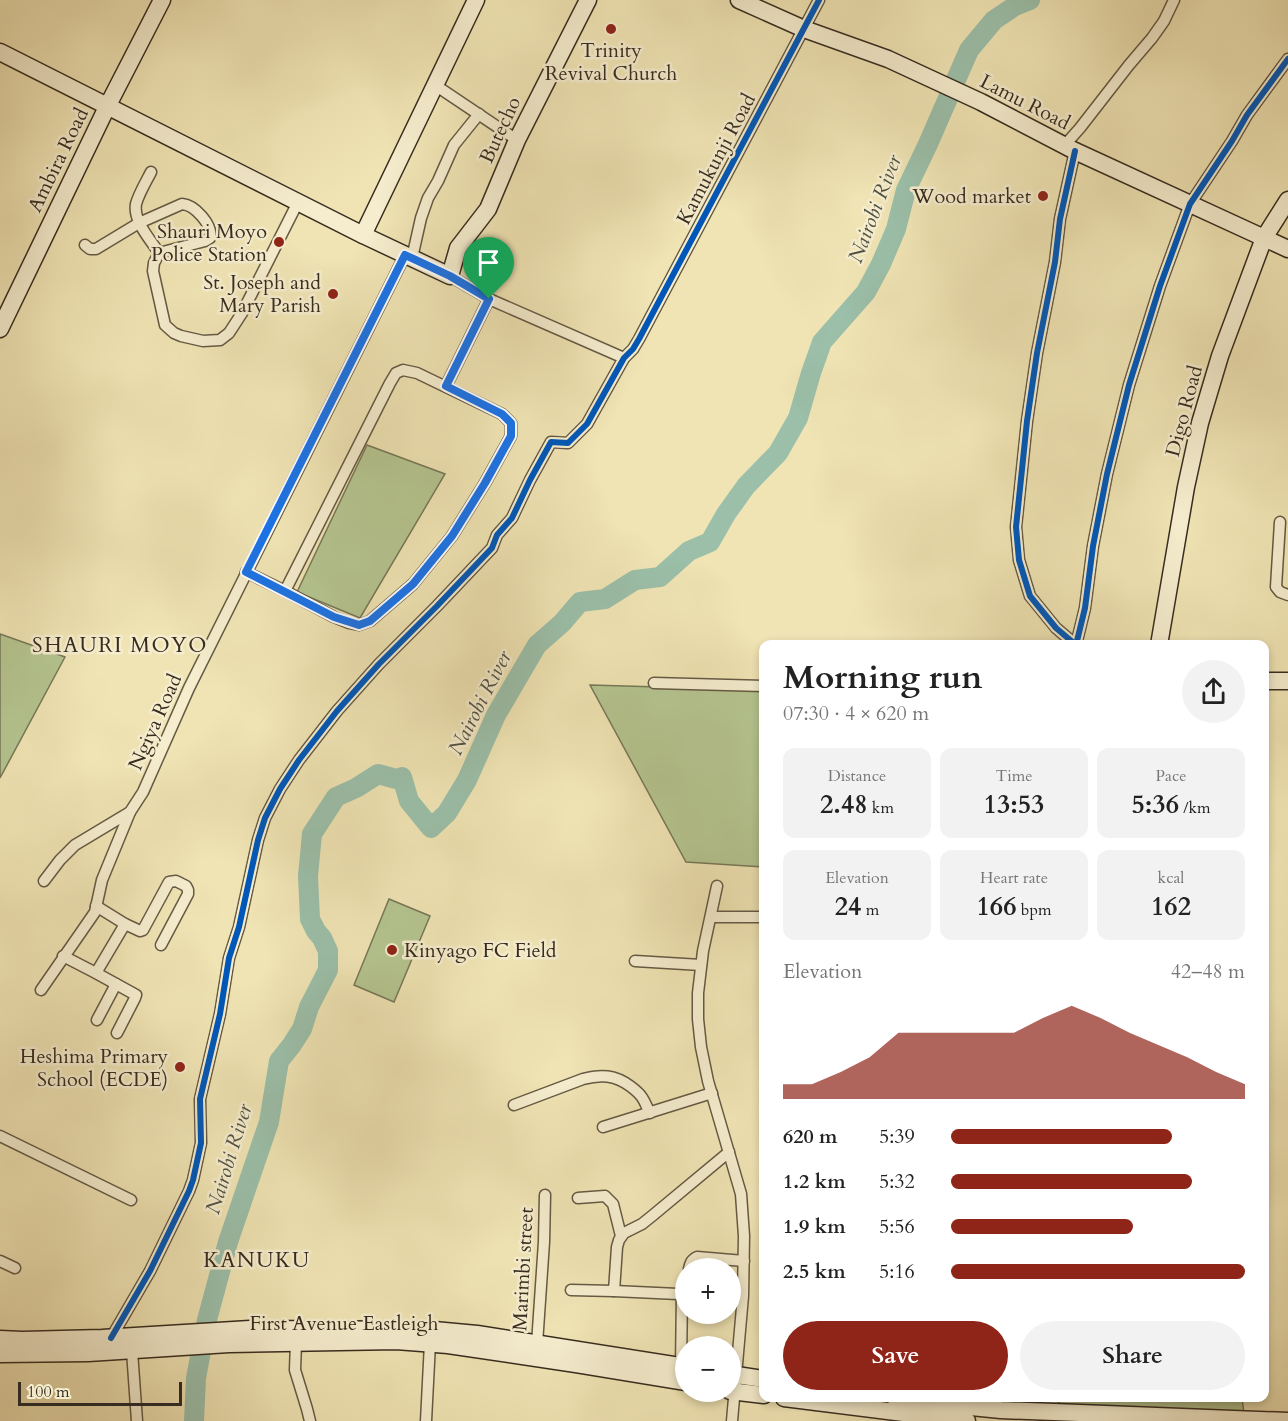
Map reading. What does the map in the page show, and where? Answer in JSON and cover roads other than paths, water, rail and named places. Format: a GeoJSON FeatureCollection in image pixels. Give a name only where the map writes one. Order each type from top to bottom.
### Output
{"type":"FeatureCollection","features":[{"type":"Feature","properties":{"kind":"main road","name":"Ambira Road"},"geometry":{"type":"LineString","coordinates":[[0,329],[107,106],[162,0]]}},
{"type":"Feature","properties":{"kind":"main road"},"geometry":{"type":"LineString","coordinates":[[363,235],[476,0]]}},
{"type":"Feature","properties":{"kind":"main road","name":"Lamu Road"},"geometry":{"type":"LineString","coordinates":[[740,0],[804,29],[888,59],[981,102],[1069,148],[1288,249]]}},
{"type":"Feature","properties":{"kind":"main road","name":"Butecho"},"geometry":{"type":"LineString","coordinates":[[450,276],[458,248],[488,209],[517,140],[584,2]]}},
{"type":"Feature","properties":{"kind":"main road"},"geometry":{"type":"LineString","coordinates":[[0,52],[363,235],[450,276]]}},
{"type":"Feature","properties":{"kind":"main road","name":"Digo Road"},"geometry":{"type":"LineString","coordinates":[[1160,640],[1186,487],[1200,423],[1220,356],[1264,238],[1288,200]]}},
{"type":"Feature","properties":{"kind":"main road"},"geometry":{"type":"LineString","coordinates":[[1269,681],[1288,681]]}},
{"type":"Feature","properties":{"kind":"main road","name":"First Avenue Eastleigh"},"geometry":{"type":"LineString","coordinates":[[0,1339],[192,1339],[229,1337],[273,1329],[434,1330],[477,1334],[537,1344],[675,1370]]}},
{"type":"Feature","properties":{"kind":"main road","name":"First Avenue Eastleigh"},"geometry":{"type":"LineString","coordinates":[[229,1337],[296,1342],[430,1343],[576,1364],[675,1371]]}},
{"type":"Feature","properties":{"kind":"main road","name":"First Avenue Eastleigh"},"geometry":{"type":"LineString","coordinates":[[0,1354],[132,1351],[192,1339]]}},
{"type":"Feature","properties":{"kind":"main road"},"geometry":{"type":"LineString","coordinates":[[741,1382],[759,1380]]}},
{"type":"Feature","properties":{"kind":"main road"},"geometry":{"type":"LineString","coordinates":[[741,1386],[759,1393]]}},
{"type":"Feature","properties":{"kind":"main road"},"geometry":{"type":"LineString","coordinates":[[820,1402],[956,1417],[1024,1411],[1288,1421]]}},
{"type":"Feature","properties":{"kind":"main road"},"geometry":{"type":"LineString","coordinates":[[933,1402],[956,1417]]}},
{"type":"Feature","properties":{"kind":"street","name":"Kamukunji Road"},"geometry":{"type":"LineString","coordinates":[[111,1338],[150,1271],[193,1180],[201,1143],[200,1099],[220,1014],[229,958],[239,927],[258,840],[265,818],[280,789],[337,711],[379,664],[492,548],[497,535],[512,518],[551,442],[568,443],[587,424],[624,358],[633,349],[642,333],[819,0]]}},
{"type":"Feature","properties":{"kind":"street"},"geometry":{"type":"LineString","coordinates":[[1070,640],[1056,628],[1030,596],[1019,560],[1016,527],[1027,421],[1035,364],[1055,262],[1069,148],[1080,128],[1152,38],[1164,21],[1174,0]]}},
{"type":"Feature","properties":{"kind":"street"},"geometry":{"type":"LineString","coordinates":[[1077,640],[1085,608],[1093,546],[1107,474],[1128,385],[1160,286],[1190,204],[1247,115],[1288,59]]}},
{"type":"Feature","properties":{"kind":"street"},"geometry":{"type":"LineString","coordinates":[[435,85],[517,140]]}},
{"type":"Feature","properties":{"kind":"street","name":"Ngiya Road"},"geometry":{"type":"LineString","coordinates":[[44,881],[75,844],[130,812],[137,804],[189,688],[246,572],[409,256],[428,198],[454,145],[479,114]]}},
{"type":"Feature","properties":{"kind":"street"},"geometry":{"type":"LineString","coordinates":[[151,172],[136,203],[136,212],[139,223],[159,253]]}},
{"type":"Feature","properties":{"kind":"street"},"geometry":{"type":"LineString","coordinates":[[85,245],[90,249],[96,249],[139,223],[182,204],[194,209],[209,225],[210,238],[159,253],[153,272],[165,325],[181,336],[203,341],[220,340],[229,333],[242,313],[298,202]]}},
{"type":"Feature","properties":{"kind":"street"},"geometry":{"type":"LineString","coordinates":[[450,276],[489,299],[624,358]]}},
{"type":"Feature","properties":{"kind":"street"},"geometry":{"type":"LineString","coordinates":[[446,386],[489,299]]}},
{"type":"Feature","properties":{"kind":"street"},"geometry":{"type":"LineString","coordinates":[[246,572],[334,617],[359,625],[370,621],[413,584],[452,536],[511,436],[511,423],[502,414],[417,373],[403,370],[396,373],[285,591]]}},
{"type":"Feature","properties":{"kind":"street"},"geometry":{"type":"LineString","coordinates":[[1280,522],[1276,587],[1277,590],[1288,595]]}},
{"type":"Feature","properties":{"kind":"street"},"geometry":{"type":"LineString","coordinates":[[654,683],[759,686]]}},
{"type":"Feature","properties":{"kind":"street"},"geometry":{"type":"LineString","coordinates":[[40,990],[95,912],[102,880],[130,812]]}},
{"type":"Feature","properties":{"kind":"street"},"geometry":{"type":"LineString","coordinates":[[96,906],[136,931],[140,931],[143,930],[169,882],[176,881],[186,886],[188,894],[161,945]]}},
{"type":"Feature","properties":{"kind":"street"},"geometry":{"type":"LineString","coordinates":[[717,886],[703,951],[698,993],[698,1019],[701,1047],[712,1093],[741,1194],[744,1261],[737,1336]]}},
{"type":"Feature","properties":{"kind":"street"},"geometry":{"type":"LineString","coordinates":[[711,917],[759,917]]}},
{"type":"Feature","properties":{"kind":"street"},"geometry":{"type":"LineString","coordinates":[[96,973],[125,924]]}},
{"type":"Feature","properties":{"kind":"street"},"geometry":{"type":"LineString","coordinates":[[63,956],[136,995],[117,1034]]}},
{"type":"Feature","properties":{"kind":"street"},"geometry":{"type":"LineString","coordinates":[[635,961],[701,965]]}},
{"type":"Feature","properties":{"kind":"street"},"geometry":{"type":"LineString","coordinates":[[97,1020],[116,984]]}},
{"type":"Feature","properties":{"kind":"street"},"geometry":{"type":"LineString","coordinates":[[513,1105],[584,1079],[606,1076],[616,1078],[641,1095],[650,1113]]}},
{"type":"Feature","properties":{"kind":"street"},"geometry":{"type":"LineString","coordinates":[[603,1127],[712,1093]]}},
{"type":"Feature","properties":{"kind":"street"},"geometry":{"type":"LineString","coordinates":[[0,1136],[131,1200]]}},
{"type":"Feature","properties":{"kind":"street"},"geometry":{"type":"LineString","coordinates":[[614,1291],[617,1247],[621,1236],[642,1224],[729,1152]]}},
{"type":"Feature","properties":{"kind":"street","name":"Marimbi street"},"geometry":{"type":"LineString","coordinates":[[537,1344],[544,1242],[544,1195]]}},
{"type":"Feature","properties":{"kind":"street"},"geometry":{"type":"LineString","coordinates":[[578,1198],[605,1196],[613,1204],[621,1236]]}},
{"type":"Feature","properties":{"kind":"street"},"geometry":{"type":"LineString","coordinates":[[0,1261],[15,1268]]}},
{"type":"Feature","properties":{"kind":"street"},"geometry":{"type":"LineString","coordinates":[[570,1290],[675,1291]]}},
{"type":"Feature","properties":{"kind":"street"},"geometry":{"type":"LineString","coordinates":[[296,1342],[295,1370],[310,1421]]}},
{"type":"Feature","properties":{"kind":"street"},"geometry":{"type":"LineString","coordinates":[[426,1421],[430,1343]]}},
{"type":"Feature","properties":{"kind":"street"},"geometry":{"type":"LineString","coordinates":[[132,1351],[137,1421]]}},
{"type":"Feature","properties":{"kind":"street"},"geometry":{"type":"LineString","coordinates":[[732,1402],[732,1421]]}},
{"type":"Feature","properties":{"kind":"waterway","name":"Nairobi River"},"geometry":{"type":"LineString","coordinates":[[194,1421],[196,1378],[207,1320],[228,1242],[269,1122],[279,1061],[302,1029],[309,1007],[328,970],[328,951],[310,919],[308,876],[312,834],[336,797],[378,774],[400,780],[402,777],[409,801],[431,828],[447,813],[467,780],[496,715],[537,645],[562,623],[580,602],[605,599],[635,580],[660,577],[689,551],[710,542],[746,486],[778,453],[798,418],[822,342],[866,292],[881,264],[896,229],[906,190],[969,50],[994,20],[1015,6],[1030,0]]}},
{"type":"Feature","properties":{"kind":"place","name":"Trinity Revival Church"},"geometry":{"type":"Point","coordinates":[611,29]}},
{"type":"Feature","properties":{"kind":"place","name":"Wood market"},"geometry":{"type":"Point","coordinates":[1043,196]}},
{"type":"Feature","properties":{"kind":"place","name":"Shauri Moyo Police Station"},"geometry":{"type":"Point","coordinates":[279,242]}},
{"type":"Feature","properties":{"kind":"place","name":"St. Joseph and Mary Parish"},"geometry":{"type":"Point","coordinates":[333,294]}},
{"type":"Feature","properties":{"kind":"place","name":"Kinyago FC Field"},"geometry":{"type":"Point","coordinates":[392,950]}},
{"type":"Feature","properties":{"kind":"place","name":"Heshima Primary School (ECDE)"},"geometry":{"type":"Point","coordinates":[180,1067]}},
{"type":"Feature","properties":{"kind":"district","name":"SHAURI MOYO"},"geometry":{"type":"Point","coordinates":[120,645]}},
{"type":"Feature","properties":{"kind":"district","name":"KANUKU"},"geometry":{"type":"Point","coordinates":[257,1260]}}]}
